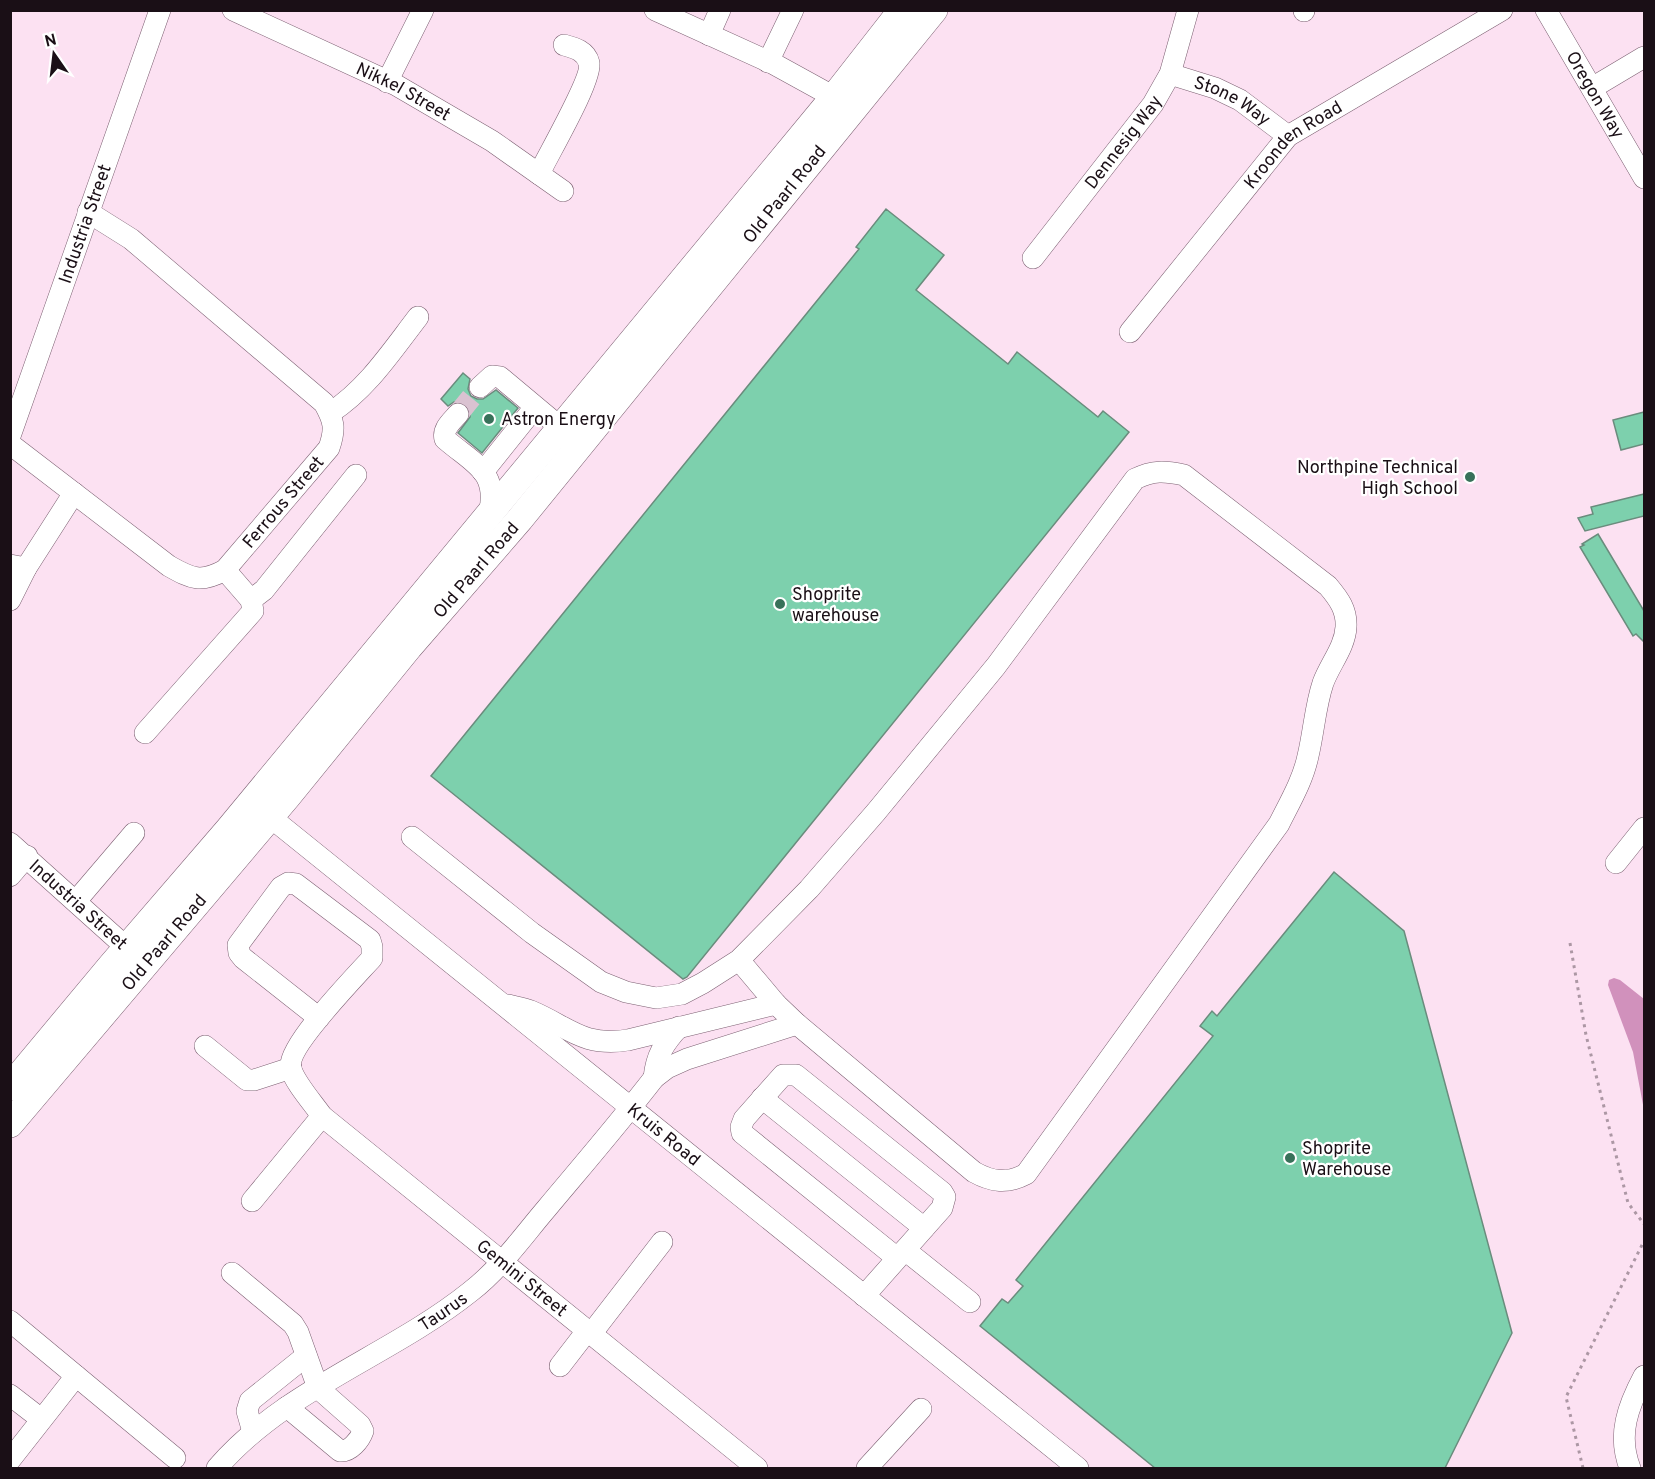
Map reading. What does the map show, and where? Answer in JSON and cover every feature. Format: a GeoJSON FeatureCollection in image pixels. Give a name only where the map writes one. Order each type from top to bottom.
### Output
{"type":"FeatureCollection","features":[{"type":"Feature","properties":{"kind":"main road","name":"Old Paarl Road"},"geometry":{"type":"LineString","coordinates":[[10,1124],[137,956],[261,809],[409,647],[581,445],[844,104],[902,10]]}},
{"type":"Feature","properties":{"kind":"main road","name":"Old Paarl Road"},"geometry":{"type":"LineString","coordinates":[[261,809],[489,515],[561,428],[844,104],[934,10]]}},
{"type":"Feature","properties":{"kind":"main road","name":"Old Paarl Road"},"geometry":{"type":"LineString","coordinates":[[10,1087],[137,956]]}},
{"type":"Feature","properties":{"kind":"street","name":"Industria Street"},"geometry":{"type":"LineString","coordinates":[[10,436],[160,10]]}},
{"type":"Feature","properties":{"kind":"street","name":"Nikkel Street"},"geometry":{"type":"LineString","coordinates":[[233,10],[387,82],[492,141],[563,191]]}},
{"type":"Feature","properties":{"kind":"street"},"geometry":{"type":"LineString","coordinates":[[387,82],[423,10]]}},
{"type":"Feature","properties":{"kind":"street"},"geometry":{"type":"LineString","coordinates":[[709,35],[720,10]]}},
{"type":"Feature","properties":{"kind":"street"},"geometry":{"type":"LineString","coordinates":[[768,62],[793,10]]}},
{"type":"Feature","properties":{"kind":"street","name":"Dennesig Way"},"geometry":{"type":"LineString","coordinates":[[1033,258],[1146,113],[1170,74],[1188,10]]}},
{"type":"Feature","properties":{"kind":"street","name":"Kroonden Road"},"geometry":{"type":"LineString","coordinates":[[1130,333],[1288,136],[1502,10]]}},
{"type":"Feature","properties":{"kind":"street","name":"Oregon Way"},"geometry":{"type":"LineString","coordinates":[[1546,10],[1644,178]]}},
{"type":"Feature","properties":{"kind":"street"},"geometry":{"type":"LineString","coordinates":[[659,11],[768,62],[844,104]]}},
{"type":"Feature","properties":{"kind":"street"},"geometry":{"type":"LineString","coordinates":[[539,174],[578,98],[590,69],[585,54],[564,45]]}},
{"type":"Feature","properties":{"kind":"street"},"geometry":{"type":"LineString","coordinates":[[1592,88],[1644,57]]}},
{"type":"Feature","properties":{"kind":"street","name":"Stone Way"},"geometry":{"type":"LineString","coordinates":[[1170,74],[1215,88],[1240,100],[1288,136]]}},
{"type":"Feature","properties":{"kind":"street"},"geometry":{"type":"LineString","coordinates":[[88,212],[140,247],[324,403],[330,413],[349,401],[361,389],[418,317]]}},
{"type":"Feature","properties":{"kind":"street"},"geometry":{"type":"LineString","coordinates":[[480,387],[488,379],[496,376],[581,445]]}},
{"type":"Feature","properties":{"kind":"street"},"geometry":{"type":"LineString","coordinates":[[483,471],[536,407]]}},
{"type":"Feature","properties":{"kind":"street","name":"Ferrous Street"},"geometry":{"type":"LineString","coordinates":[[225,570],[329,448],[334,434],[333,418],[330,413]]}},
{"type":"Feature","properties":{"kind":"street"},"geometry":{"type":"LineString","coordinates":[[458,414],[447,426],[444,435],[483,471],[490,481],[493,492],[489,515]]}},
{"type":"Feature","properties":{"kind":"street"},"geometry":{"type":"LineString","coordinates":[[10,444],[169,566],[186,576],[201,579],[213,577],[225,570],[251,600],[253,611],[145,733]]}},
{"type":"Feature","properties":{"kind":"street"},"geometry":{"type":"LineString","coordinates":[[412,837],[532,933],[601,982],[626,992],[656,998],[682,994],[739,960],[809,889],[996,666],[1135,479],[1148,472],[1163,470],[1184,475],[1328,586],[1339,598],[1346,614],[1346,630],[1324,679],[1317,702],[1308,758],[1279,824],[1026,1174],[1014,1181],[1000,1181],[987,1179],[975,1172],[797,1024],[776,1004],[739,960]]}},
{"type":"Feature","properties":{"kind":"street"},"geometry":{"type":"LineString","coordinates":[[251,600],[264,590],[356,475]]}},
{"type":"Feature","properties":{"kind":"street"},"geometry":{"type":"LineString","coordinates":[[10,600],[18,566],[74,493]]}},
{"type":"Feature","properties":{"kind":"street","name":"Kruis Road"},"geometry":{"type":"LineString","coordinates":[[261,809],[1078,1468]]}},
{"type":"Feature","properties":{"kind":"street"},"geometry":{"type":"LineString","coordinates":[[76,901],[134,833]]}},
{"type":"Feature","properties":{"kind":"street"},"geometry":{"type":"LineString","coordinates":[[1616,863],[1640,841]]}},
{"type":"Feature","properties":{"kind":"street","name":"Industria Street"},"geometry":{"type":"LineString","coordinates":[[10,843],[137,956]]}},
{"type":"Feature","properties":{"kind":"street"},"geometry":{"type":"LineString","coordinates":[[10,876],[27,856]]}},
{"type":"Feature","properties":{"kind":"street"},"geometry":{"type":"LineString","coordinates":[[205,1046],[247,1080],[294,1074],[291,1058],[319,1018],[372,958],[370,940],[296,884],[288,883],[281,886],[238,945],[239,953],[319,1018]]}},
{"type":"Feature","properties":{"kind":"street"},"geometry":{"type":"LineString","coordinates":[[499,1003],[530,1010],[591,1040],[611,1043],[776,1004]]}},
{"type":"Feature","properties":{"kind":"street"},"geometry":{"type":"LineString","coordinates":[[654,1078],[667,1068],[687,1059],[797,1024]]}},
{"type":"Feature","properties":{"kind":"street"},"geometry":{"type":"LineString","coordinates":[[654,1078],[655,1063],[659,1052],[679,1027]]}},
{"type":"Feature","properties":{"kind":"street","name":"Gemini Street"},"geometry":{"type":"LineString","coordinates":[[294,1074],[322,1116],[757,1468]]}},
{"type":"Feature","properties":{"kind":"street"},"geometry":{"type":"LineString","coordinates":[[864,1296],[901,1254],[924,1228],[942,1208],[945,1197],[924,1177],[796,1075],[783,1075],[744,1119],[741,1127],[742,1133],[901,1254],[970,1302]]}},
{"type":"Feature","properties":{"kind":"street","name":"Taurus"},"geometry":{"type":"LineString","coordinates":[[217,1468],[253,1432],[287,1407],[430,1322],[472,1291],[502,1261],[654,1078]]}},
{"type":"Feature","properties":{"kind":"street"},"geometry":{"type":"LineString","coordinates":[[762,1098],[924,1228]]}},
{"type":"Feature","properties":{"kind":"street"},"geometry":{"type":"LineString","coordinates":[[252,1201],[322,1116]]}},
{"type":"Feature","properties":{"kind":"street"},"geometry":{"type":"LineString","coordinates":[[560,1366],[662,1242]]}},
{"type":"Feature","properties":{"kind":"street"},"geometry":{"type":"LineString","coordinates":[[232,1273],[293,1324],[318,1388],[362,1428],[362,1435],[350,1449],[344,1452],[287,1407]]}},
{"type":"Feature","properties":{"kind":"street"},"geometry":{"type":"LineString","coordinates":[[10,1321],[175,1458]]}},
{"type":"Feature","properties":{"kind":"street"},"geometry":{"type":"LineString","coordinates":[[253,1432],[247,1411],[250,1401],[306,1356]]}},
{"type":"Feature","properties":{"kind":"street"},"geometry":{"type":"LineString","coordinates":[[10,1460],[76,1376]]}},
{"type":"Feature","properties":{"kind":"street"},"geometry":{"type":"LineString","coordinates":[[1630,1468],[1624,1454],[1625,1424],[1627,1414],[1644,1376]]}},
{"type":"Feature","properties":{"kind":"street"},"geometry":{"type":"LineString","coordinates":[[10,1395],[41,1419]]}},
{"type":"Feature","properties":{"kind":"street"},"geometry":{"type":"LineString","coordinates":[[867,1468],[921,1409]]}},
{"type":"Feature","properties":{"kind":"path"},"geometry":{"type":"LineString","coordinates":[[1570,943],[1586,1035],[1628,1203],[1644,1224]]}},
{"type":"Feature","properties":{"kind":"path"},"geometry":{"type":"LineString","coordinates":[[1583,1468],[1566,1397],[1644,1241]]}},
{"type":"Feature","properties":{"kind":"shaded area"},"geometry":{"type":"Polygon","coordinates":[[[1614,978],[1620,980],[1644,999],[1644,1110],[1633,1052],[1608,985],[1609,980],[1614,978]]]}},
{"type":"Feature","properties":{"kind":"building","name":"Shoprite warehouse"},"geometry":{"type":"Polygon","coordinates":[[[886,209],[944,255],[916,290],[1008,364],[1017,352],[1098,417],[1103,411],[1129,432],[687,977],[683,979],[431,776],[859,249],[856,247],[886,209]]]}},
{"type":"Feature","properties":{"kind":"building"},"geometry":{"type":"Polygon","coordinates":[[[463,373],[470,379],[468,389],[471,396],[483,399],[496,390],[518,408],[482,453],[458,433],[470,417],[467,405],[460,401],[448,406],[441,399],[463,373]]]}},
{"type":"Feature","properties":{"kind":"building"},"geometry":{"type":"Polygon","coordinates":[[[1644,412],[1644,444],[1621,450],[1613,420],[1644,412]]]}},
{"type":"Feature","properties":{"kind":"building"},"geometry":{"type":"Polygon","coordinates":[[[1644,494],[1644,516],[1585,531],[1578,518],[1593,514],[1591,507],[1644,494]]]}},
{"type":"Feature","properties":{"kind":"building"},"geometry":{"type":"Polygon","coordinates":[[[1598,534],[1644,611],[1644,642],[1636,634],[1633,636],[1580,547],[1598,534]]]}},
{"type":"Feature","properties":{"kind":"building","name":"Shoprite Warehouse"},"geometry":{"type":"Polygon","coordinates":[[[1334,872],[1404,931],[1512,1333],[1445,1468],[1155,1468],[980,1326],[1002,1299],[1008,1303],[1023,1286],[1016,1280],[1213,1036],[1200,1026],[1212,1011],[1217,1016],[1334,872]]]}},
{"type":"Feature","properties":{"kind":"tunnel"},"geometry":{"type":"LineString","coordinates":[[458,414],[480,387]]}},
{"type":"Feature","properties":{"kind":"place","name":"Astron Energy"},"geometry":{"type":"Point","coordinates":[489,419]}},
{"type":"Feature","properties":{"kind":"place","name":"Northpine Technical High School"},"geometry":{"type":"Point","coordinates":[1470,477]}},
{"type":"Feature","properties":{"kind":"place","name":"Shoprite warehouse"},"geometry":{"type":"Point","coordinates":[780,604]}},
{"type":"Feature","properties":{"kind":"place","name":"Shoprite Warehouse"},"geometry":{"type":"Point","coordinates":[1290,1158]}}]}
